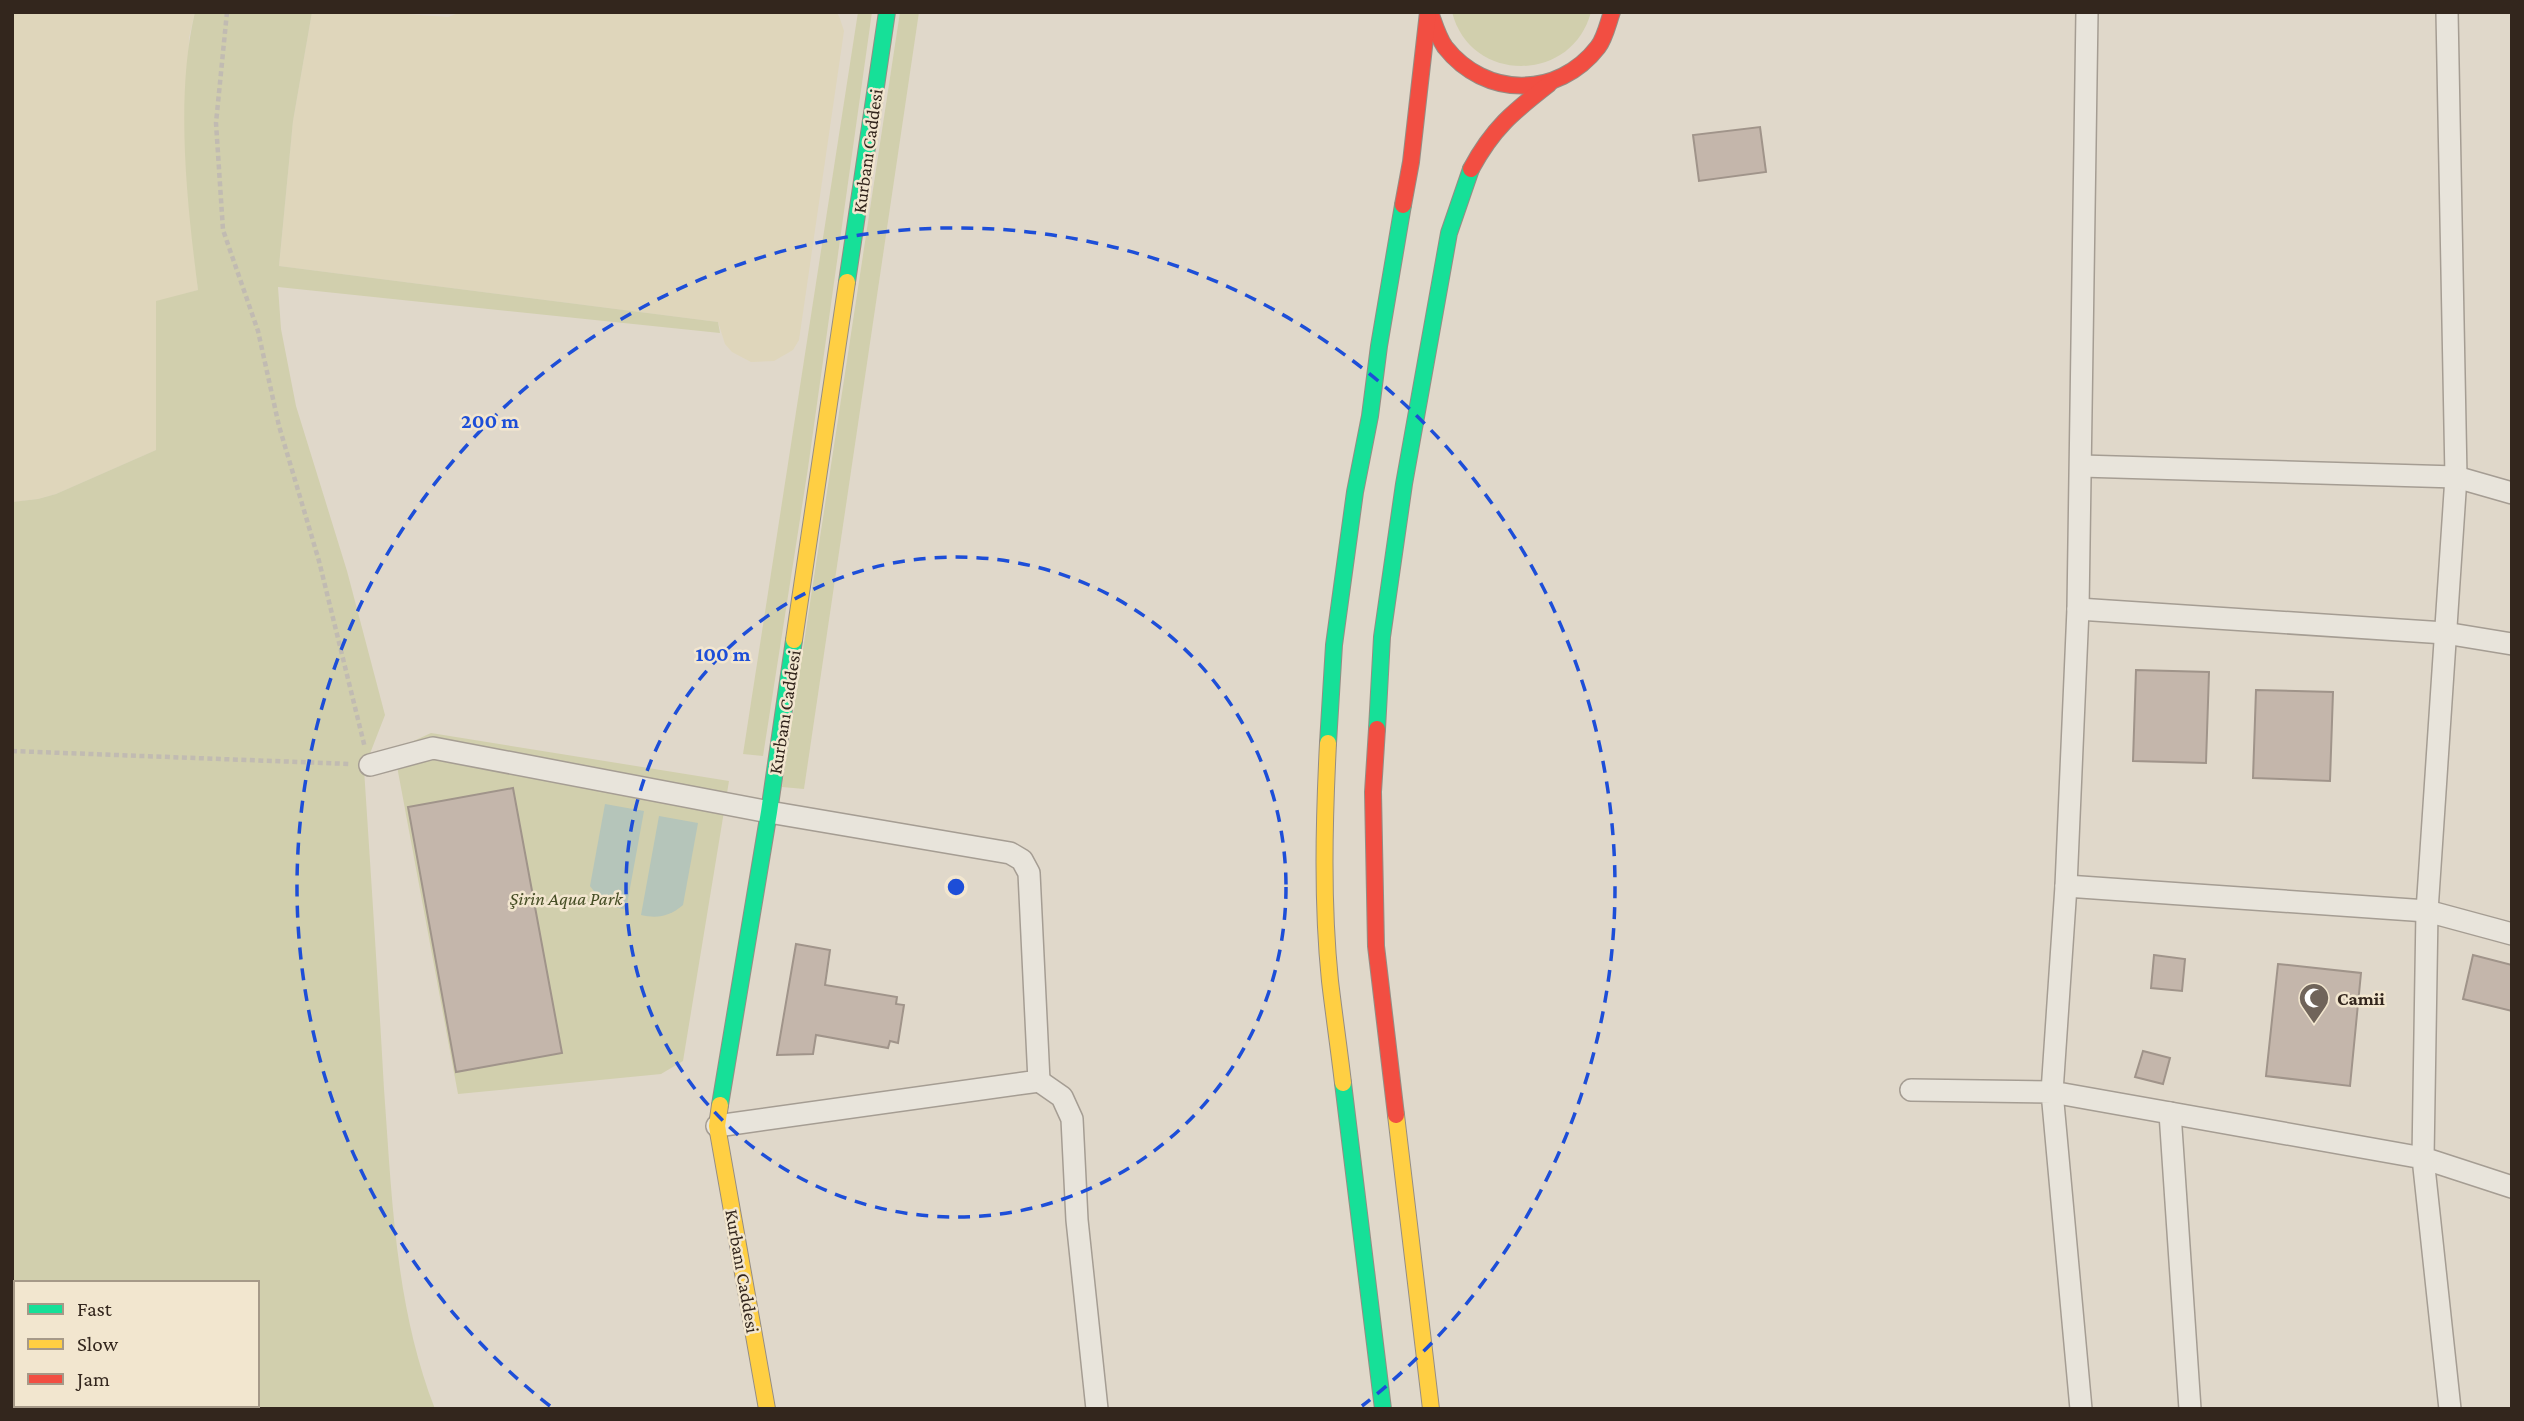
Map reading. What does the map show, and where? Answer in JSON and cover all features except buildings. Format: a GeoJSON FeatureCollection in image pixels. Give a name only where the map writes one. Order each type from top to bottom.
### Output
{"type":"FeatureCollection","features":[{"type":"Feature","properties":{"kind":"main road","name":"Kurbanı Caddesi"},"geometry":{"type":"LineString","coordinates":[[767,1409],[717,1126],[769,812],[887,12]]}},
{"type":"Feature","properties":{"kind":"main road"},"geometry":{"type":"LineString","coordinates":[[1429,12],[1439,39],[1450,54],[1478,77],[1513,87],[1549,84]]}},
{"type":"Feature","properties":{"kind":"main road"},"geometry":{"type":"LineString","coordinates":[[1383,1409],[1330,980],[1325,800],[1329,709],[1343,568],[1411,162],[1429,12]]}},
{"type":"Feature","properties":{"kind":"main road"},"geometry":{"type":"LineString","coordinates":[[1431,1409],[1376,946],[1373,792],[1382,637],[1404,484],[1449,233],[1465,179],[1483,147],[1510,114],[1593,54],[1604,38],[1612,12]]}},
{"type":"Feature","properties":{"kind":"street"},"geometry":{"type":"LineString","coordinates":[[2081,1409],[2052,1092],[2066,887],[2078,609],[2087,12]]}},
{"type":"Feature","properties":{"kind":"street"},"geometry":{"type":"LineString","coordinates":[[2447,12],[2456,477],[2427,911],[2423,1158],[2450,1409]]}},
{"type":"Feature","properties":{"kind":"street"},"geometry":{"type":"LineString","coordinates":[[2081,466],[2456,477],[2512,493]]}},
{"type":"Feature","properties":{"kind":"street"},"geometry":{"type":"LineString","coordinates":[[2078,609],[2445,633],[2512,644]]}},
{"type":"Feature","properties":{"kind":"street"},"geometry":{"type":"LineString","coordinates":[[370,765],[433,748],[769,812],[1010,853],[1022,860],[1029,873],[1039,1081]]}},
{"type":"Feature","properties":{"kind":"street"},"geometry":{"type":"LineString","coordinates":[[2066,887],[2427,911],[2512,934]]}},
{"type":"Feature","properties":{"kind":"street"},"geometry":{"type":"LineString","coordinates":[[717,1126],[1039,1081],[1062,1097],[1072,1119],[1077,1220],[1097,1409]]}},
{"type":"Feature","properties":{"kind":"street"},"geometry":{"type":"LineString","coordinates":[[1911,1090],[2052,1092],[2423,1158],[2512,1187]]}},
{"type":"Feature","properties":{"kind":"street"},"geometry":{"type":"LineString","coordinates":[[2170,1113],[2190,1409]]}},
{"type":"Feature","properties":{"kind":"path"},"geometry":{"type":"LineString","coordinates":[[12,751],[370,765],[319,561],[279,426],[258,331],[223,230],[216,122],[227,12]]}},
{"type":"Feature","properties":{"kind":"shaded area"},"geometry":{"type":"Polygon","coordinates":[[[12,12],[195,12],[189,38],[186,150],[198,290],[156,302],[156,450],[56,494],[12,502],[12,12]]]}},
{"type":"Feature","properties":{"kind":"shaded area"},"geometry":{"type":"Polygon","coordinates":[[[312,12],[378,12],[448,17],[461,12],[836,12],[844,31],[799,340],[793,350],[774,361],[751,362],[732,352],[725,344],[718,322],[279,266],[293,121],[312,12]]]}},
{"type":"Feature","properties":{"kind":"shaded area"},"geometry":{"type":"Polygon","coordinates":[[[605,804],[644,811],[626,910],[604,904],[590,886],[605,804]]]}},
{"type":"Feature","properties":{"kind":"shaded area"},"geometry":{"type":"Polygon","coordinates":[[[659,816],[698,823],[683,905],[664,916],[647,916],[641,915],[659,816]]]}},
{"type":"Feature","properties":{"kind":"green space"},"geometry":{"type":"Polygon","coordinates":[[[195,12],[312,12],[293,121],[279,266],[718,322],[720,333],[278,287],[281,329],[296,406],[347,571],[385,715],[364,769],[390,1170],[403,1291],[411,1331],[435,1409],[12,1409],[12,502],[56,494],[156,450],[156,301],[198,290],[187,186],[185,79],[195,12]]]}},
{"type":"Feature","properties":{"kind":"green space"},"geometry":{"type":"Polygon","coordinates":[[[858,12],[872,12],[808,468],[763,756],[743,754],[858,12]]]}},
{"type":"Feature","properties":{"kind":"green space"},"geometry":{"type":"Polygon","coordinates":[[[900,12],[919,12],[804,789],[782,787],[900,12]]]}},
{"type":"Feature","properties":{"kind":"green space"},"geometry":{"type":"Polygon","coordinates":[[[1452,12],[1591,12],[1580,36],[1564,52],[1543,63],[1521,66],[1499,63],[1479,52],[1462,36],[1452,12]]]}},
{"type":"Feature","properties":{"kind":"green space","name":"Şirin Aqua Park"},"geometry":{"type":"Polygon","coordinates":[[[431,733],[729,781],[683,1061],[661,1074],[458,1094],[394,750],[431,733]]]}},
{"type":"Feature","properties":{"kind":"traffic: fast"},"geometry":{"type":"LineString","coordinates":[[847,282],[887,12]]}},
{"type":"Feature","properties":{"kind":"traffic: fast"},"geometry":{"type":"LineString","coordinates":[[1377,729],[1382,637],[1404,484],[1449,233],[1471,169]]}},
{"type":"Feature","properties":{"kind":"traffic: fast"},"geometry":{"type":"LineString","coordinates":[[1328,743],[1334,645],[1355,492],[1370,416],[1403,205]]}},
{"type":"Feature","properties":{"kind":"traffic: fast"},"geometry":{"type":"LineString","coordinates":[[720,1105],[769,812],[794,640]]}},
{"type":"Feature","properties":{"kind":"traffic: fast"},"geometry":{"type":"LineString","coordinates":[[1343,1083],[1383,1409]]}},
{"type":"Feature","properties":{"kind":"traffic: slow"},"geometry":{"type":"LineString","coordinates":[[794,640],[847,282]]}},
{"type":"Feature","properties":{"kind":"traffic: slow"},"geometry":{"type":"LineString","coordinates":[[1328,743],[1326,922],[1330,981],[1343,1083]]}},
{"type":"Feature","properties":{"kind":"traffic: slow"},"geometry":{"type":"LineString","coordinates":[[720,1105],[717,1126],[767,1409]]}},
{"type":"Feature","properties":{"kind":"traffic: slow"},"geometry":{"type":"LineString","coordinates":[[1396,1115],[1431,1409]]}},
{"type":"Feature","properties":{"kind":"traffic: jam"},"geometry":{"type":"LineString","coordinates":[[1403,205],[1411,162],[1428,12]]}},
{"type":"Feature","properties":{"kind":"traffic: jam"},"geometry":{"type":"LineString","coordinates":[[1430,12],[1445,47],[1461,64],[1480,76],[1500,83],[1522,86],[1563,76],[1582,64],[1598,47],[1612,12]]}},
{"type":"Feature","properties":{"kind":"traffic: jam"},"geometry":{"type":"LineString","coordinates":[[1471,169],[1487,142],[1505,122],[1549,84]]}},
{"type":"Feature","properties":{"kind":"traffic: jam"},"geometry":{"type":"LineString","coordinates":[[1377,729],[1373,792],[1376,946],[1396,1115]]}},
{"type":"Feature","properties":{"kind":"place","name":"Camii"},"geometry":{"type":"Point","coordinates":[2314,1025]}}]}
